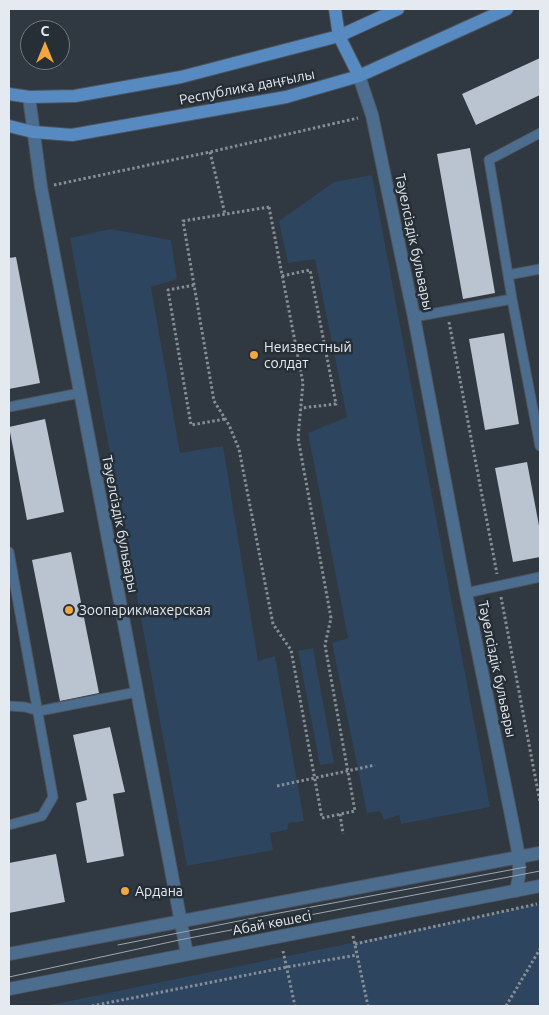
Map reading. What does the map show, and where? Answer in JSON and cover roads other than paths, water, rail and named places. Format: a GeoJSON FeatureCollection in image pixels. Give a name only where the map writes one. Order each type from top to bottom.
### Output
{"type":"FeatureCollection","features":[{"type":"Feature","properties":{"kind":"main road"},"geometry":{"type":"LineString","coordinates":[[335,9],[339,36],[359,76]]}},
{"type":"Feature","properties":{"kind":"main road","name":"Республика даңғылы"},"geometry":{"type":"LineString","coordinates":[[9,94],[29,97],[75,96],[181,77],[339,36],[398,9]]}},
{"type":"Feature","properties":{"kind":"main road","name":"Республика даңғылы"},"geometry":{"type":"LineString","coordinates":[[9,126],[33,132],[72,135],[286,97],[359,76],[507,9]]}},
{"type":"Feature","properties":{"kind":"street","name":"Тәуелсіздік бульвары"},"geometry":{"type":"LineString","coordinates":[[359,76],[372,115],[414,317],[466,593],[519,857],[519,876],[516,891]]}},
{"type":"Feature","properties":{"kind":"street","name":"Тәуелсіздік бульвары"},"geometry":{"type":"LineString","coordinates":[[29,97],[41,187],[187,954]]}},
{"type":"Feature","properties":{"kind":"street","name":"Абай көшесі"},"geometry":{"type":"LineString","coordinates":[[9,954],[540,853]]}},
{"type":"Feature","properties":{"kind":"street","name":"Абай көшесі"},"geometry":{"type":"LineString","coordinates":[[9,989],[540,886]]}},
{"type":"Feature","properties":{"kind":"lane"},"geometry":{"type":"LineString","coordinates":[[540,134],[489,160],[512,299],[540,446]]}},
{"type":"Feature","properties":{"kind":"lane"},"geometry":{"type":"LineString","coordinates":[[508,275],[540,269]]}},
{"type":"Feature","properties":{"kind":"lane"},"geometry":{"type":"LineString","coordinates":[[414,317],[512,299]]}},
{"type":"Feature","properties":{"kind":"lane"},"geometry":{"type":"LineString","coordinates":[[9,407],[80,393]]}},
{"type":"Feature","properties":{"kind":"lane"},"geometry":{"type":"LineString","coordinates":[[9,552],[12,583],[39,711],[53,797],[42,816],[9,825]]}},
{"type":"Feature","properties":{"kind":"lane"},"geometry":{"type":"LineString","coordinates":[[466,593],[540,577]]}},
{"type":"Feature","properties":{"kind":"lane"},"geometry":{"type":"LineString","coordinates":[[9,706],[25,707],[39,711],[137,692]]}},
{"type":"Feature","properties":{"kind":"tram line"},"geometry":{"type":"LineString","coordinates":[[118,945],[526,867]]}},
{"type":"Feature","properties":{"kind":"tram line"},"geometry":{"type":"LineString","coordinates":[[9,977],[184,939],[540,871]]}},
{"type":"Feature","properties":{"kind":"place","name":"Неизвестный солдат"},"geometry":{"type":"Point","coordinates":[254,355]}},
{"type":"Feature","properties":{"kind":"place","name":"Зоопарикмахерская"},"geometry":{"type":"Point","coordinates":[69,610]}},
{"type":"Feature","properties":{"kind":"place","name":"Ардана"},"geometry":{"type":"Point","coordinates":[125,891]}}]}
